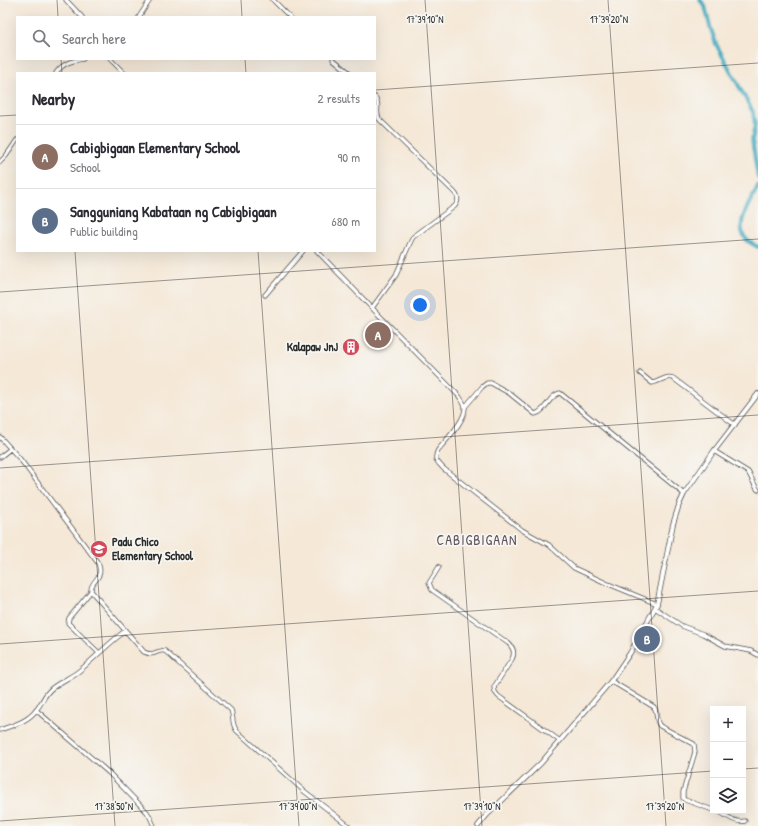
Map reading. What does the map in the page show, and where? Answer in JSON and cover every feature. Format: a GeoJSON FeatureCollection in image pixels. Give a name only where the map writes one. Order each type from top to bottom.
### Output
{"type":"FeatureCollection","features":[{"type":"Feature","properties":{"kind":"street"},"geometry":{"type":"LineString","coordinates":[[66,0],[81,16]]}},
{"type":"Feature","properties":{"kind":"street"},"geometry":{"type":"LineString","coordinates":[[140,16],[150,0]]}},
{"type":"Feature","properties":{"kind":"street"},"geometry":{"type":"LineString","coordinates":[[273,0],[289,16]]}},
{"type":"Feature","properties":{"kind":"street"},"geometry":{"type":"LineString","coordinates":[[57,72],[60,67],[69,62],[78,60]]}},
{"type":"Feature","properties":{"kind":"street"},"geometry":{"type":"LineString","coordinates":[[111,60],[123,72]]}},
{"type":"Feature","properties":{"kind":"street"},"geometry":{"type":"LineString","coordinates":[[335,60],[349,72]]}},
{"type":"Feature","properties":{"kind":"street"},"geometry":{"type":"LineString","coordinates":[[372,308],[396,275],[413,237],[455,206],[458,202],[458,198],[454,192],[379,118],[377,114],[378,103],[376,99]]}},
{"type":"Feature","properties":{"kind":"street"},"geometry":{"type":"LineString","coordinates":[[0,162],[16,141]]}},
{"type":"Feature","properties":{"kind":"street"},"geometry":{"type":"LineString","coordinates":[[265,296],[303,252]]}},
{"type":"Feature","properties":{"kind":"street"},"geometry":{"type":"LineString","coordinates":[[318,252],[459,396],[465,407]]}},
{"type":"Feature","properties":{"kind":"street"},"geometry":{"type":"LineString","coordinates":[[640,373],[652,383],[664,377],[669,376],[673,378],[735,425]]}},
{"type":"Feature","properties":{"kind":"street"},"geometry":{"type":"LineString","coordinates":[[684,494],[560,393],[556,394],[540,412],[535,414],[510,393],[491,383],[487,383],[465,407],[461,420],[436,454],[439,464],[522,530],[549,545],[574,568],[656,606],[682,626],[725,646],[751,651],[758,655]]}},
{"type":"Feature","properties":{"kind":"street"},"geometry":{"type":"LineString","coordinates":[[478,826],[487,815],[540,764],[611,681],[630,653],[656,606],[673,524],[684,494],[714,451],[758,394]]}},
{"type":"Feature","properties":{"kind":"street"},"geometry":{"type":"LineString","coordinates":[[0,437],[20,459],[98,563],[100,568],[99,577],[91,586],[91,591],[70,618],[68,623],[99,653]]}},
{"type":"Feature","properties":{"kind":"street"},"geometry":{"type":"LineString","coordinates":[[0,457],[10,449]]}},
{"type":"Feature","properties":{"kind":"street"},"geometry":{"type":"LineString","coordinates":[[714,451],[748,472],[753,484],[758,490]]}},
{"type":"Feature","properties":{"kind":"street"},"geometry":{"type":"LineString","coordinates":[[438,567],[430,583],[432,590],[508,643],[513,649],[514,655],[494,687],[495,692],[498,696],[560,741]]}},
{"type":"Feature","properties":{"kind":"street"},"geometry":{"type":"LineString","coordinates":[[91,591],[144,652],[151,654],[165,651],[231,710],[233,713],[234,726],[237,731],[304,791],[349,826]]}},
{"type":"Feature","properties":{"kind":"street"},"geometry":{"type":"LineString","coordinates":[[0,730],[21,722],[30,716],[36,710],[48,691],[78,672],[125,630]]}},
{"type":"Feature","properties":{"kind":"street"},"geometry":{"type":"LineString","coordinates":[[611,681],[654,707],[656,710],[658,724],[660,726],[694,744],[695,752],[683,792],[683,798],[710,809]]}},
{"type":"Feature","properties":{"kind":"street"},"geometry":{"type":"LineString","coordinates":[[36,710],[109,773],[147,812],[154,826]]}},
{"type":"Feature","properties":{"kind":"street"},"geometry":{"type":"LineString","coordinates":[[723,814],[737,821],[745,821]]}},
{"type":"Feature","properties":{"kind":"waterway"},"geometry":{"type":"LineString","coordinates":[[700,0],[705,6],[716,44],[753,112],[755,125],[752,140],[758,178]]}},
{"type":"Feature","properties":{"kind":"waterway"},"geometry":{"type":"LineString","coordinates":[[758,186],[742,220],[743,234],[747,240],[758,247]]}},
{"type":"Feature","properties":{"kind":"place","name":"Cabigbigaan Elementary School"},"geometry":{"type":"Point","coordinates":[378,335]}},
{"type":"Feature","properties":{"kind":"place","name":"Kalapaw JnJ"},"geometry":{"type":"Point","coordinates":[351,347]}},
{"type":"Feature","properties":{"kind":"place","name":"Padu Chico Elementary School"},"geometry":{"type":"Point","coordinates":[99,549]}},
{"type":"Feature","properties":{"kind":"place","name":"Sangguniang Kabataan ng Cabigbigaan"},"geometry":{"type":"Point","coordinates":[647,639]}},
{"type":"Feature","properties":{"kind":"district","name":"CABIGBIGAAN"},"geometry":{"type":"Point","coordinates":[477,540]}}]}
